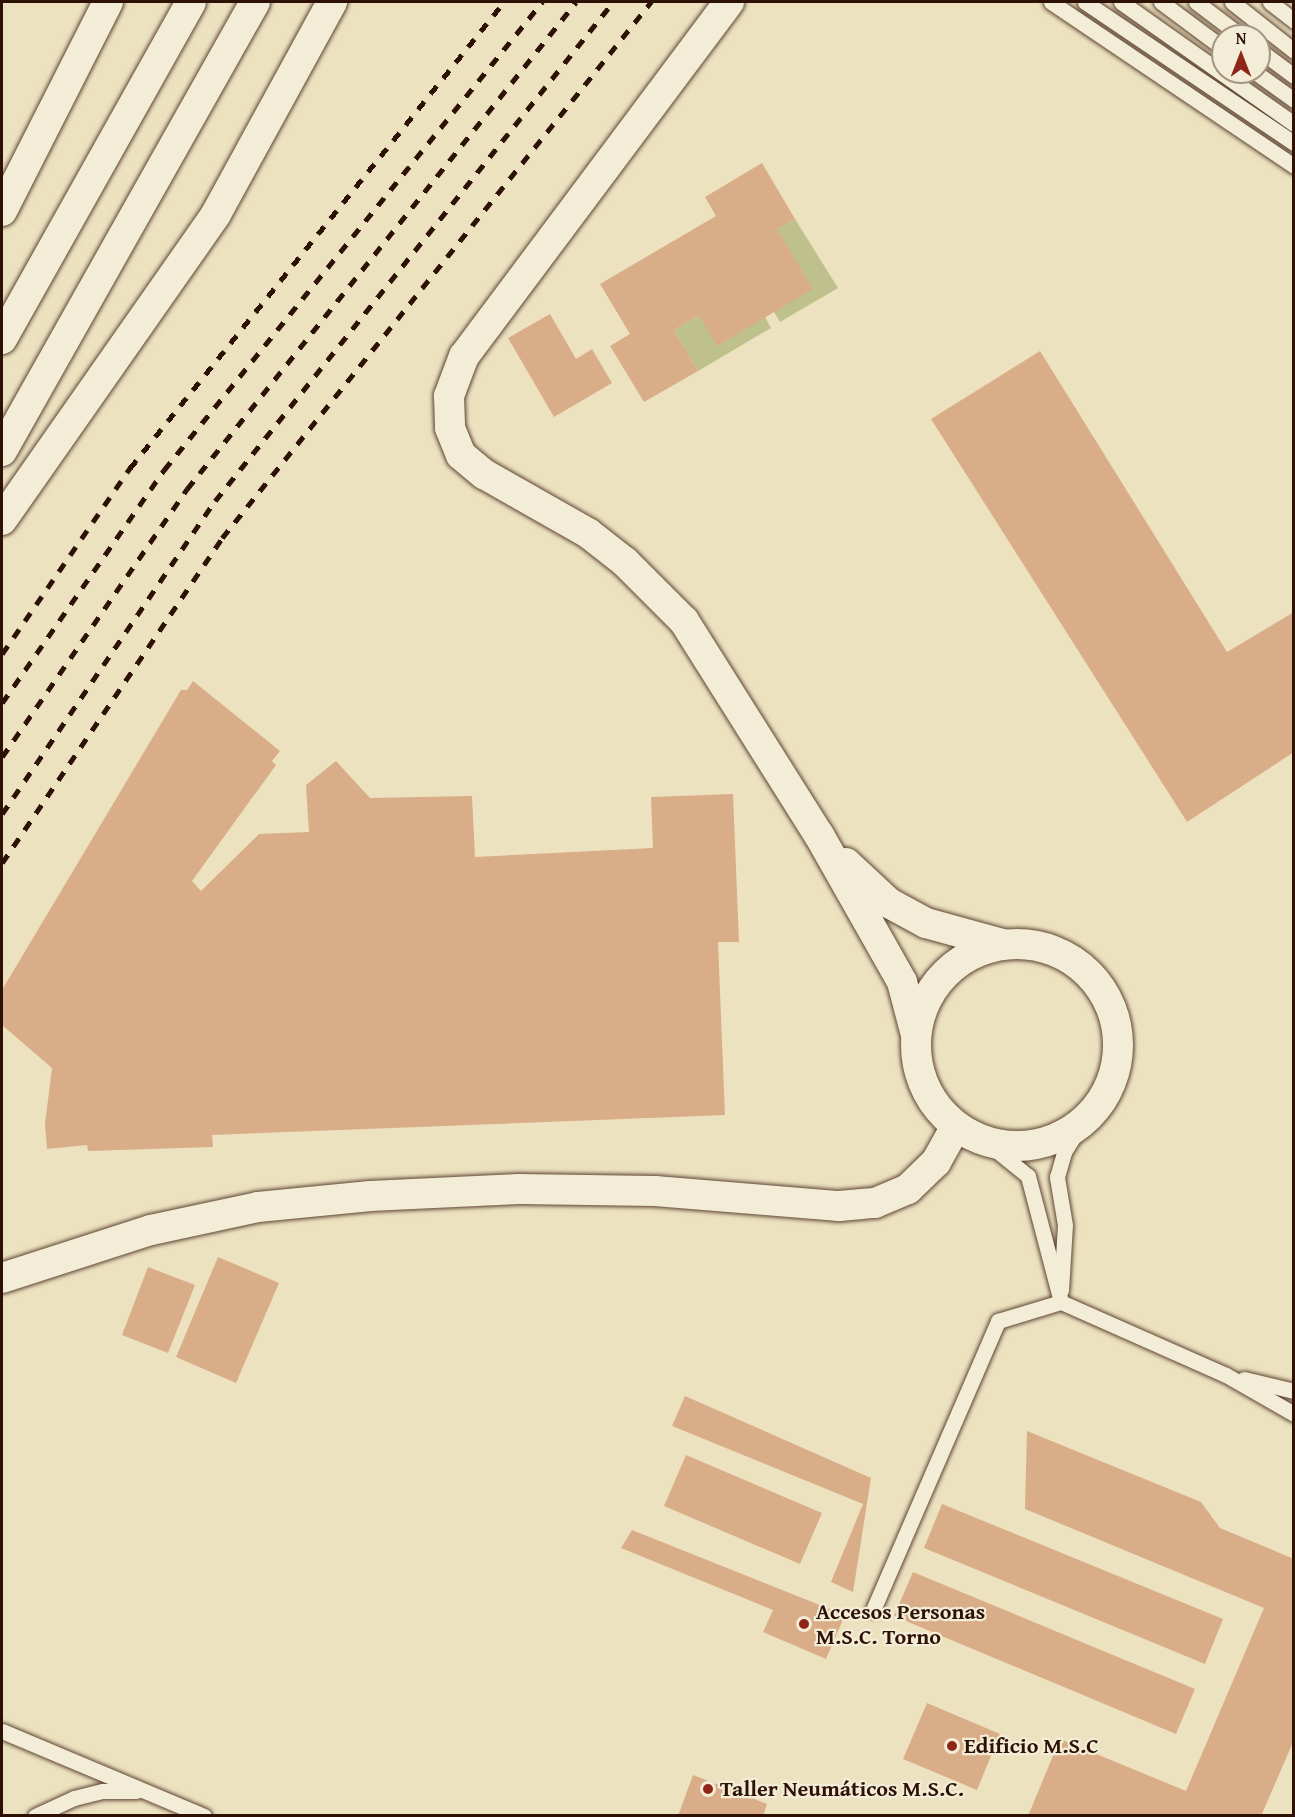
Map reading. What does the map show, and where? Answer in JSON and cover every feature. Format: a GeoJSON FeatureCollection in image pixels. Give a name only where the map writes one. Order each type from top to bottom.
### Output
{"type":"FeatureCollection","features":[{"type":"Feature","properties":{"kind":"street"},"geometry":{"type":"LineString","coordinates":[[2,211],[108,2]]}},
{"type":"Feature","properties":{"kind":"street"},"geometry":{"type":"LineString","coordinates":[[2,339],[191,2]]}},
{"type":"Feature","properties":{"kind":"street"},"geometry":{"type":"LineString","coordinates":[[2,451],[255,2]]}},
{"type":"Feature","properties":{"kind":"street"},"geometry":{"type":"LineString","coordinates":[[2,520],[216,214],[332,2]]}},
{"type":"Feature","properties":{"kind":"street"},"geometry":{"type":"LineString","coordinates":[[729,2],[464,356],[449,396],[450,428],[461,455],[484,474],[588,533],[625,562],[684,621],[819,835],[902,982],[916,1035],[918,1069],[927,1090],[956,1126],[986,1142],[1020,1146],[1052,1140],[1081,1125],[1103,1101],[1116,1071],[1119,1039],[1112,1007],[1094,979],[1069,958],[1038,946],[1006,945],[926,922],[889,903],[819,835]]}},
{"type":"Feature","properties":{"kind":"street"},"geometry":{"type":"LineString","coordinates":[[916,1035],[925,1002],[945,974],[973,954],[1006,945]]}},
{"type":"Feature","properties":{"kind":"street"},"geometry":{"type":"LineString","coordinates":[[2,1278],[151,1230],[258,1207],[370,1196],[519,1189],[655,1191],[839,1206],[875,1203],[908,1189],[936,1162],[956,1126]]}},
{"type":"Feature","properties":{"kind":"lane"},"geometry":{"type":"LineString","coordinates":[[1051,2],[1293,166]]}},
{"type":"Feature","properties":{"kind":"lane"},"geometry":{"type":"LineString","coordinates":[[1085,2],[1293,143]]}},
{"type":"Feature","properties":{"kind":"lane"},"geometry":{"type":"LineString","coordinates":[[1121,2],[1293,124]]}},
{"type":"Feature","properties":{"kind":"lane"},"geometry":{"type":"LineString","coordinates":[[1161,2],[1211,39]]}},
{"type":"Feature","properties":{"kind":"lane"},"geometry":{"type":"LineString","coordinates":[[1196,2],[1225,24]]}},
{"type":"Feature","properties":{"kind":"lane"},"geometry":{"type":"LineString","coordinates":[[1232,2],[1293,51]]}},
{"type":"Feature","properties":{"kind":"lane"},"geometry":{"type":"LineString","coordinates":[[1270,2],[1293,21]]}},
{"type":"Feature","properties":{"kind":"lane"},"geometry":{"type":"LineString","coordinates":[[1271,59],[1293,76]]}},
{"type":"Feature","properties":{"kind":"lane"},"geometry":{"type":"LineString","coordinates":[[1271,83],[1293,100]]}},
{"type":"Feature","properties":{"kind":"lane"},"geometry":{"type":"LineString","coordinates":[[1061,1302],[1065,1225],[1058,1177],[1064,1152],[1081,1125]]}},
{"type":"Feature","properties":{"kind":"lane"},"geometry":{"type":"LineString","coordinates":[[986,1142],[1028,1176],[1061,1302]]}},
{"type":"Feature","properties":{"kind":"lane"},"geometry":{"type":"LineString","coordinates":[[873,1610],[998,1321],[1061,1302],[1226,1375],[1293,1414]]}},
{"type":"Feature","properties":{"kind":"lane"},"geometry":{"type":"LineString","coordinates":[[1226,1375],[1293,1391]]}},
{"type":"Feature","properties":{"kind":"lane"},"geometry":{"type":"LineString","coordinates":[[2,1731],[204,1815]]}},
{"type":"Feature","properties":{"kind":"lane"},"geometry":{"type":"LineString","coordinates":[[35,1815],[74,1798],[103,1791],[145,1791]]}},
{"type":"Feature","properties":{"kind":"green space"},"geometry":{"type":"Polygon","coordinates":[[[795,219],[838,288],[780,322],[774,312],[777,229],[795,219]]]}},
{"type":"Feature","properties":{"kind":"green space"},"geometry":{"type":"Polygon","coordinates":[[[699,315],[765,317],[771,328],[698,371],[674,330],[699,315]]]}},
{"type":"Feature","properties":{"kind":"building"},"geometry":{"type":"Polygon","coordinates":[[[762,163],[795,219],[777,229],[813,289],[717,346],[699,315],[674,330],[698,371],[644,402],[610,346],[630,334],[600,284],[716,216],[705,197],[762,163]]]}},
{"type":"Feature","properties":{"kind":"building"},"geometry":{"type":"Polygon","coordinates":[[[550,314],[576,359],[592,349],[612,383],[554,417],[508,338],[550,314]]]}},
{"type":"Feature","properties":{"kind":"building"},"geometry":{"type":"Polygon","coordinates":[[[1040,351],[1227,652],[1294,612],[1294,752],[1187,822],[931,419],[1040,351]]]}},
{"type":"Feature","properties":{"kind":"building"},"geometry":{"type":"Polygon","coordinates":[[[193,681],[280,751],[272,761],[276,765],[192,881],[201,891],[259,834],[309,832],[306,785],[336,761],[370,798],[472,796],[475,857],[653,848],[651,797],[733,794],[739,942],[718,942],[725,1115],[212,1135],[213,1147],[88,1151],[87,1145],[47,1149],[45,1124],[52,1068],[2,1025],[2,990],[181,690],[187,690],[193,681]]]}},
{"type":"Feature","properties":{"kind":"building"},"geometry":{"type":"Polygon","coordinates":[[[218,1257],[279,1283],[236,1383],[176,1357],[218,1257]]]}},
{"type":"Feature","properties":{"kind":"building"},"geometry":{"type":"Polygon","coordinates":[[[148,1267],[195,1285],[168,1353],[122,1335],[148,1267]]]}},
{"type":"Feature","properties":{"kind":"building"},"geometry":{"type":"Polygon","coordinates":[[[685,1396],[871,1478],[853,1592],[831,1582],[863,1504],[672,1426],[685,1396]]]}},
{"type":"Feature","properties":{"kind":"building"},"geometry":{"type":"Polygon","coordinates":[[[1027,1431],[1201,1502],[1220,1528],[1294,1559],[1294,1740],[1261,1816],[1028,1816],[1060,1739],[1186,1791],[1264,1608],[1025,1509],[1027,1431]]]}},
{"type":"Feature","properties":{"kind":"building"},"geometry":{"type":"Polygon","coordinates":[[[686,1455],[822,1513],[800,1564],[664,1506],[686,1455]]]}},
{"type":"Feature","properties":{"kind":"building"},"geometry":{"type":"Polygon","coordinates":[[[942,1504],[1223,1619],[1205,1664],[924,1548],[942,1504]]]}},
{"type":"Feature","properties":{"kind":"building"},"geometry":{"type":"Polygon","coordinates":[[[632,1530],[845,1615],[826,1659],[763,1632],[773,1610],[621,1548],[632,1530]]]}},
{"type":"Feature","properties":{"kind":"building"},"geometry":{"type":"Polygon","coordinates":[[[913,1572],[1195,1689],[1176,1734],[894,1616],[913,1572]]]}},
{"type":"Feature","properties":{"kind":"building","name":"Edificio M.S.C"},"geometry":{"type":"Polygon","coordinates":[[[927,1703],[1000,1734],[977,1790],[903,1759],[927,1703]]]}},
{"type":"Feature","properties":{"kind":"building","name":"Taller Neumáticos M.S.C."},"geometry":{"type":"Polygon","coordinates":[[[693,1775],[767,1804],[763,1816],[678,1816],[693,1775]]]}},
{"type":"Feature","properties":{"kind":"railway"},"geometry":{"type":"LineString","coordinates":[[2,654],[130,468],[504,2]]}},
{"type":"Feature","properties":{"kind":"railway"},"geometry":{"type":"LineString","coordinates":[[2,703],[164,470],[542,2]]}},
{"type":"Feature","properties":{"kind":"railway"},"geometry":{"type":"LineString","coordinates":[[2,757],[187,489],[576,2]]}},
{"type":"Feature","properties":{"kind":"railway"},"geometry":{"type":"LineString","coordinates":[[2,814],[215,501],[613,2]]}},
{"type":"Feature","properties":{"kind":"railway"},"geometry":{"type":"LineString","coordinates":[[2,863],[222,538],[651,2]]}},
{"type":"Feature","properties":{"kind":"place","name":"Accesos Personas M.S.C. Torno"},"geometry":{"type":"Point","coordinates":[804,1624]}},
{"type":"Feature","properties":{"kind":"place","name":"Edificio M.S.C"},"geometry":{"type":"Point","coordinates":[952,1746]}},
{"type":"Feature","properties":{"kind":"place","name":"Taller Neumáticos M.S.C."},"geometry":{"type":"Point","coordinates":[708,1789]}}]}
